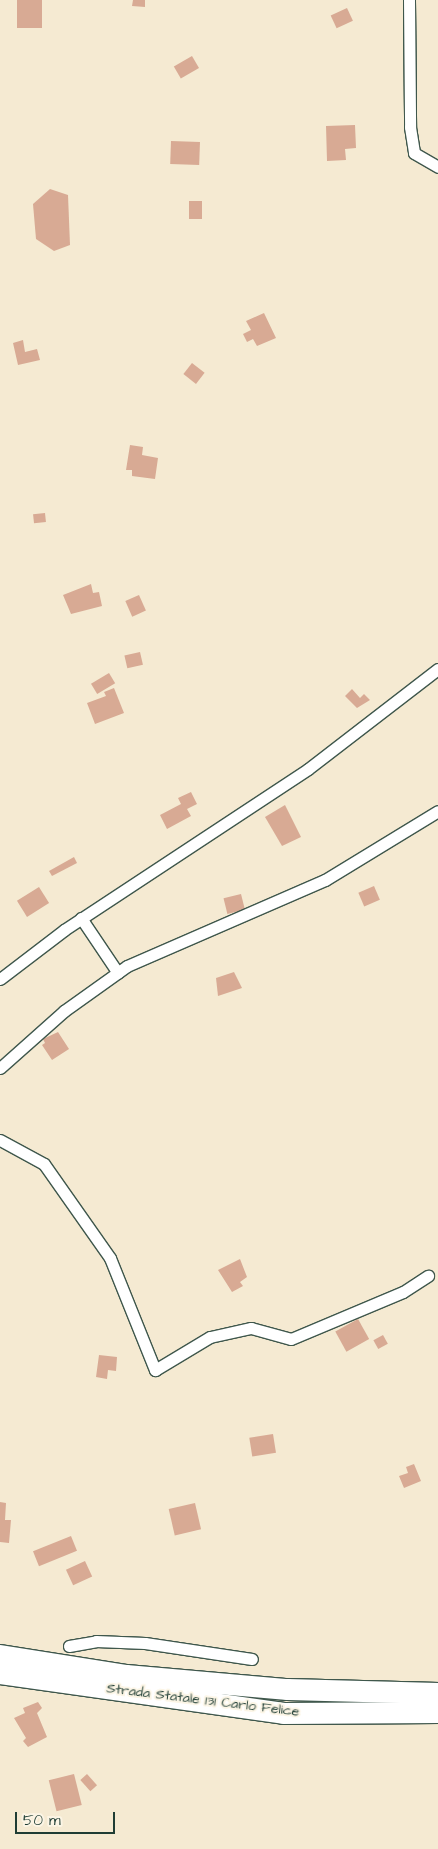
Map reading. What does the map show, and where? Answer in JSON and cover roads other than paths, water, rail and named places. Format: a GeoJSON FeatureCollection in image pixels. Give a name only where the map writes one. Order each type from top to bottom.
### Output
{"type":"FeatureCollection","features":[{"type":"Feature","properties":{"kind":"highway","name":"Strada Statale 131 Carlo Felice"},"geometry":{"type":"LineString","coordinates":[[0,1655],[125,1683],[283,1713],[438,1712]]}},
{"type":"Feature","properties":{"kind":"highway","name":"Strada Statale 131 Carlo Felice"},"geometry":{"type":"LineString","coordinates":[[0,1673],[125,1683],[438,1693]]}},
{"type":"Feature","properties":{"kind":"street"},"geometry":{"type":"LineString","coordinates":[[409,0],[410,127],[414,154],[438,167]]}},
{"type":"Feature","properties":{"kind":"street"},"geometry":{"type":"LineString","coordinates":[[0,979],[81,918],[308,768],[438,668]]}},
{"type":"Feature","properties":{"kind":"street"},"geometry":{"type":"LineString","coordinates":[[0,1068],[64,1011],[118,973],[225,922],[325,880],[438,812]]}},
{"type":"Feature","properties":{"kind":"street"},"geometry":{"type":"LineString","coordinates":[[81,918],[118,973]]}},
{"type":"Feature","properties":{"kind":"street"},"geometry":{"type":"LineString","coordinates":[[0,1140],[44,1164],[105,1250],[156,1370],[210,1337],[251,1328],[291,1339],[403,1292],[428,1276]]}},
{"type":"Feature","properties":{"kind":"street"},"geometry":{"type":"LineString","coordinates":[[69,1646],[96,1641],[145,1643],[252,1659]]}}]}
